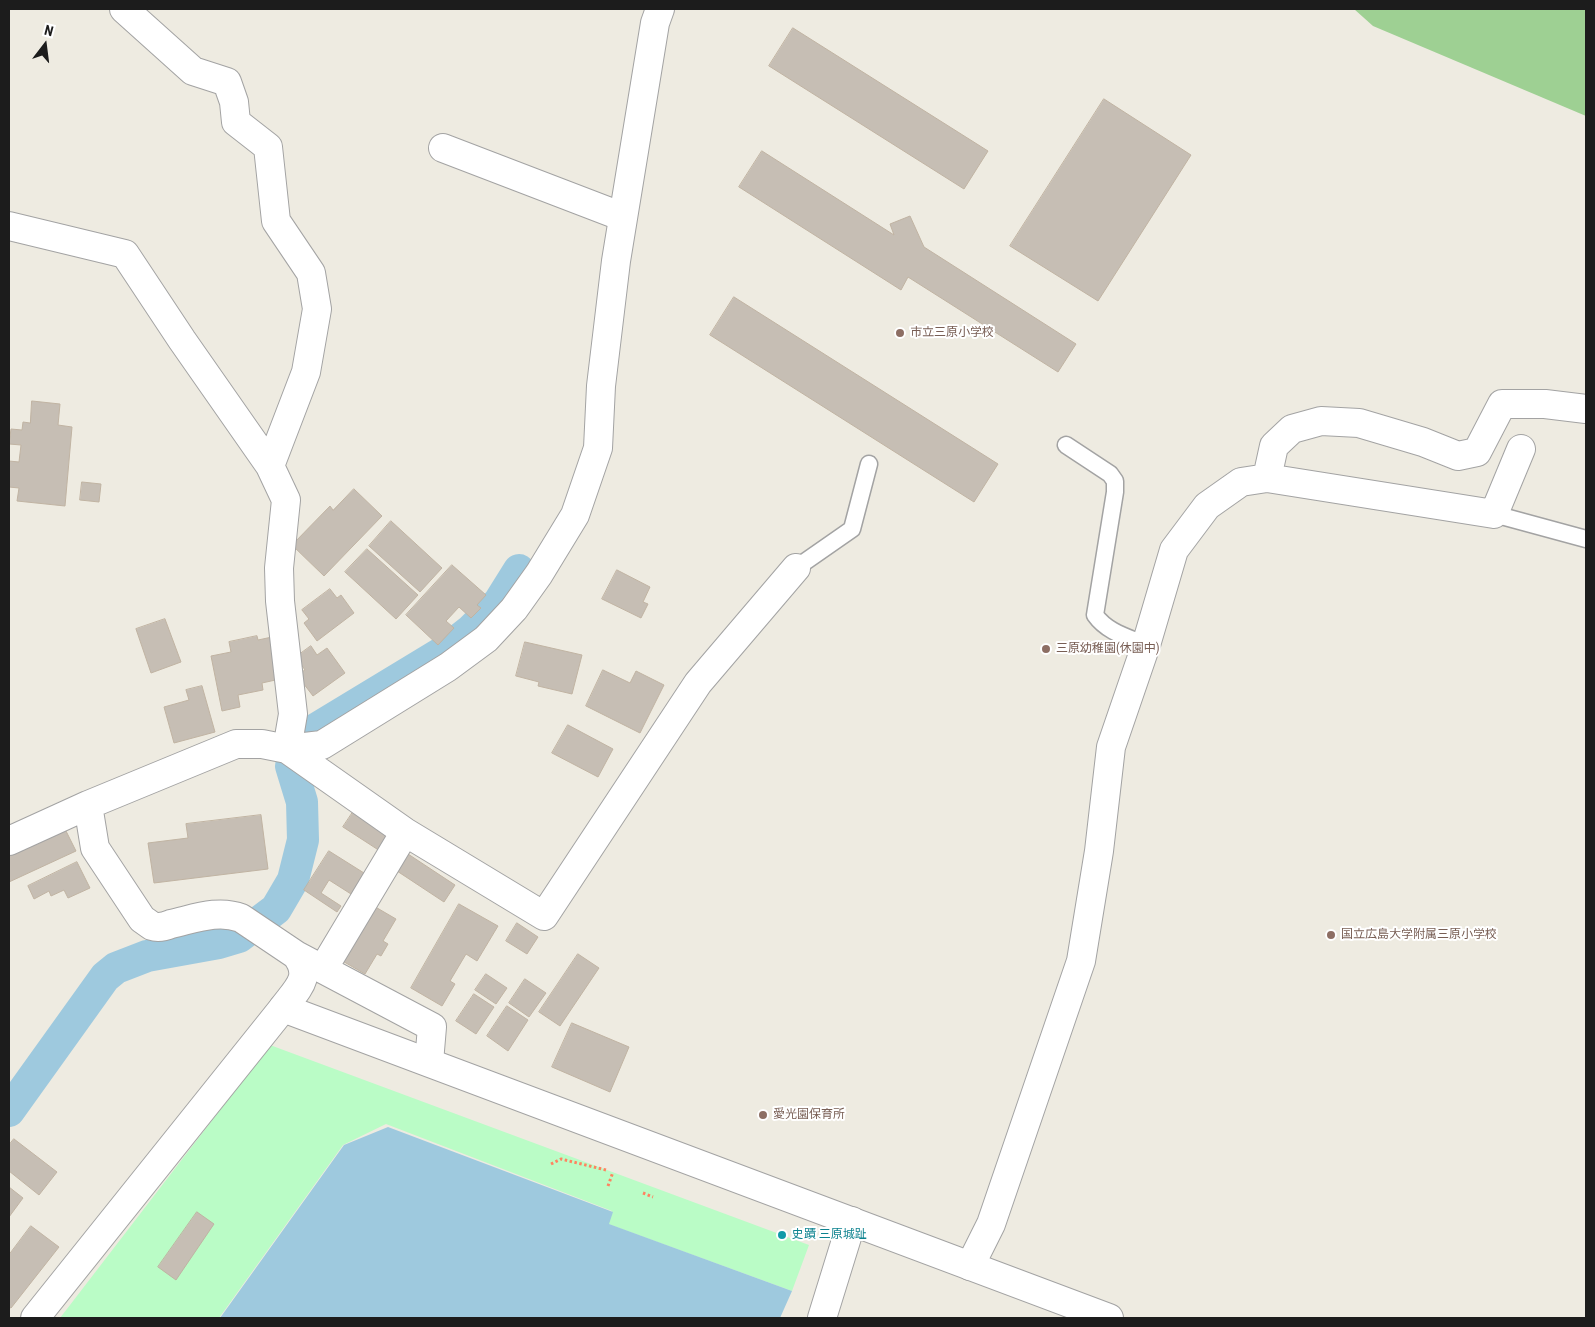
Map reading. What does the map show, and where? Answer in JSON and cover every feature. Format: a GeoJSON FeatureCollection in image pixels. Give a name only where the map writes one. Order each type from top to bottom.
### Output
{"type":"FeatureCollection","features":[{"type":"Feature","properties":{"kind":"street"},"geometry":{"type":"LineString","coordinates":[[124,9],[193,71],[227,82],[234,102],[236,122],[268,147],[276,221],[310,273],[318,309],[306,372],[270,466]]}},
{"type":"Feature","properties":{"kind":"street"},"geometry":{"type":"LineString","coordinates":[[9,841],[88,805],[236,744],[262,744],[287,749],[322,745],[448,667],[486,639],[514,609],[539,574],[575,514],[598,448],[600,386],[623,217],[655,23],[660,9]]}},
{"type":"Feature","properties":{"kind":"street"},"geometry":{"type":"LineString","coordinates":[[443,148],[623,217]]}},
{"type":"Feature","properties":{"kind":"street"},"geometry":{"type":"LineString","coordinates":[[9,226],[125,254],[182,340],[270,466],[286,500],[279,568],[280,601],[293,714],[287,749]]}},
{"type":"Feature","properties":{"kind":"street"},"geometry":{"type":"LineString","coordinates":[[1267,478],[1274,446],[1292,429],[1321,421],[1358,423],[1423,442],[1458,456],[1477,452],[1502,404],[1545,404],[1586,409]]}},
{"type":"Feature","properties":{"kind":"street"},"geometry":{"type":"LineString","coordinates":[[970,1266],[991,1224],[1081,961],[1099,851],[1111,747],[1146,645],[1174,550],[1207,506],[1241,482],[1267,478],[1494,514],[1520,449]]}},
{"type":"Feature","properties":{"kind":"street"},"geometry":{"type":"LineString","coordinates":[[287,749],[405,832],[544,916],[698,683],[796,568]]}},
{"type":"Feature","properties":{"kind":"street"},"geometry":{"type":"LineString","coordinates":[[88,805],[95,848],[142,919],[153,926],[164,926],[212,915],[224,914],[241,918],[296,955],[432,1027],[428,1062]]}},
{"type":"Feature","properties":{"kind":"street"},"geometry":{"type":"LineString","coordinates":[[323,968],[405,832]]}},
{"type":"Feature","properties":{"kind":"street"},"geometry":{"type":"LineString","coordinates":[[35,1318],[283,1008],[304,979],[302,962],[296,955]]}},
{"type":"Feature","properties":{"kind":"street"},"geometry":{"type":"LineString","coordinates":[[283,1008],[1109,1318]]}},
{"type":"Feature","properties":{"kind":"street"},"geometry":{"type":"LineString","coordinates":[[822,1318],[852,1221]]}},
{"type":"Feature","properties":{"kind":"lane"},"geometry":{"type":"LineString","coordinates":[[1066,445],[1110,474],[1115,481],[1115,492],[1095,615],[1101,624],[1146,645]]}},
{"type":"Feature","properties":{"kind":"lane"},"geometry":{"type":"LineString","coordinates":[[796,568],[852,529],[869,464]]}},
{"type":"Feature","properties":{"kind":"lane"},"geometry":{"type":"LineString","coordinates":[[1494,514],[1586,539]]}},
{"type":"Feature","properties":{"kind":"path"},"geometry":{"type":"LineString","coordinates":[[551,1164],[561,1159],[606,1170]]}},
{"type":"Feature","properties":{"kind":"path"},"geometry":{"type":"LineString","coordinates":[[608,1186],[613,1172]]}},
{"type":"Feature","properties":{"kind":"path"},"geometry":{"type":"LineString","coordinates":[[643,1193],[654,1197]]}},
{"type":"Feature","properties":{"kind":"green space"},"geometry":{"type":"Polygon","coordinates":[[[1354,9],[1586,9],[1586,116],[1373,26],[1354,9]]]}},
{"type":"Feature","properties":{"kind":"green space"},"geometry":{"type":"Polygon","coordinates":[[[270,1045],[809,1245],[792,1291],[608,1224],[612,1211],[386,1124],[343,1145],[219,1318],[60,1318],[270,1045]]]}},
{"type":"Feature","properties":{"kind":"water"},"geometry":{"type":"Polygon","coordinates":[[[388,1127],[613,1212],[609,1224],[792,1291],[780,1318],[220,1318],[344,1145],[388,1127]]]}},
{"type":"Feature","properties":{"kind":"building"},"geometry":{"type":"Polygon","coordinates":[[[793,28],[988,151],[964,189],[769,66],[793,28]]]}},
{"type":"Feature","properties":{"kind":"building"},"geometry":{"type":"Polygon","coordinates":[[[1104,99],[1191,155],[1098,301],[1010,246],[1104,99]]]}},
{"type":"Feature","properties":{"kind":"building"},"geometry":{"type":"Polygon","coordinates":[[[762,151],[894,235],[890,224],[910,216],[924,247],[1076,344],[1058,372],[908,277],[901,290],[739,187],[762,151]]]}},
{"type":"Feature","properties":{"kind":"building"},"geometry":{"type":"Polygon","coordinates":[[[734,297],[998,464],[974,502],[710,335],[734,297]]]}},
{"type":"Feature","properties":{"kind":"building"},"geometry":{"type":"Polygon","coordinates":[[[32,401],[60,404],[58,425],[72,427],[65,506],[17,501],[19,488],[9,487],[9,461],[19,462],[21,445],[9,444],[11,429],[22,430],[23,422],[30,423],[32,401]]]}},
{"type":"Feature","properties":{"kind":"building"},"geometry":{"type":"Polygon","coordinates":[[[82,482],[101,484],[99,502],[80,500],[82,482]]]}},
{"type":"Feature","properties":{"kind":"building"},"geometry":{"type":"Polygon","coordinates":[[[354,489],[382,516],[324,576],[292,545],[330,506],[333,510],[354,489]]]}},
{"type":"Feature","properties":{"kind":"building"},"geometry":{"type":"Polygon","coordinates":[[[391,521],[442,568],[420,592],[369,546],[391,521]]]}},
{"type":"Feature","properties":{"kind":"building"},"geometry":{"type":"Polygon","coordinates":[[[367,549],[418,595],[396,619],[345,572],[367,549]]]}},
{"type":"Feature","properties":{"kind":"building"},"geometry":{"type":"Polygon","coordinates":[[[452,565],[486,595],[477,605],[481,608],[471,618],[459,607],[446,621],[454,628],[438,645],[406,615],[452,565]]]}},
{"type":"Feature","properties":{"kind":"building"},"geometry":{"type":"Polygon","coordinates":[[[617,570],[650,587],[643,602],[648,604],[641,618],[602,599],[617,570]]]}},
{"type":"Feature","properties":{"kind":"building"},"geometry":{"type":"Polygon","coordinates":[[[330,589],[337,598],[341,595],[354,613],[317,641],[304,623],[309,619],[302,610],[330,589]]]}},
{"type":"Feature","properties":{"kind":"building"},"geometry":{"type":"Polygon","coordinates":[[[165,619],[181,662],[151,673],[136,629],[165,619]]]}},
{"type":"Feature","properties":{"kind":"building"},"geometry":{"type":"Polygon","coordinates":[[[257,636],[258,640],[272,637],[280,679],[262,683],[263,690],[238,695],[240,707],[222,711],[211,656],[231,652],[229,642],[257,636]]]}},
{"type":"Feature","properties":{"kind":"building"},"geometry":{"type":"Polygon","coordinates":[[[525,642],[582,655],[572,694],[538,686],[539,682],[516,676],[525,642]]]}},
{"type":"Feature","properties":{"kind":"building"},"geometry":{"type":"Polygon","coordinates":[[[311,646],[317,655],[327,648],[345,673],[313,696],[297,675],[305,670],[296,657],[311,646]]]}},
{"type":"Feature","properties":{"kind":"building"},"geometry":{"type":"Polygon","coordinates":[[[603,670],[630,683],[636,671],[664,685],[640,733],[586,706],[603,670]]]}},
{"type":"Feature","properties":{"kind":"building"},"geometry":{"type":"Polygon","coordinates":[[[202,686],[215,732],[174,743],[164,707],[189,700],[186,690],[202,686]]]}},
{"type":"Feature","properties":{"kind":"building"},"geometry":{"type":"Polygon","coordinates":[[[568,725],[613,749],[598,777],[552,753],[568,725]]]}},
{"type":"Feature","properties":{"kind":"building"},"geometry":{"type":"Polygon","coordinates":[[[353,812],[390,836],[380,851],[343,827],[353,812]]]}},
{"type":"Feature","properties":{"kind":"building"},"geometry":{"type":"Polygon","coordinates":[[[261,815],[268,869],[154,883],[148,843],[188,838],[186,824],[261,815]]]}},
{"type":"Feature","properties":{"kind":"building"},"geometry":{"type":"Polygon","coordinates":[[[64,827],[76,851],[9,882],[9,853],[64,827]]]}},
{"type":"Feature","properties":{"kind":"building"},"geometry":{"type":"Polygon","coordinates":[[[329,851],[364,873],[351,894],[329,880],[321,893],[341,906],[337,912],[304,890],[329,851]]]}},
{"type":"Feature","properties":{"kind":"building"},"geometry":{"type":"Polygon","coordinates":[[[408,854],[455,885],[444,902],[397,871],[408,854]]]}},
{"type":"Feature","properties":{"kind":"building"},"geometry":{"type":"Polygon","coordinates":[[[77,862],[90,888],[68,898],[64,890],[51,896],[49,891],[34,899],[28,886],[77,862]]]}},
{"type":"Feature","properties":{"kind":"building"},"geometry":{"type":"Polygon","coordinates":[[[459,904],[498,926],[477,961],[466,954],[450,981],[455,984],[442,1006],[411,988],[459,904]]]}},
{"type":"Feature","properties":{"kind":"building"},"geometry":{"type":"Polygon","coordinates":[[[372,905],[396,919],[383,941],[388,944],[381,956],[377,954],[365,974],[339,959],[372,905]]]}},
{"type":"Feature","properties":{"kind":"building"},"geometry":{"type":"Polygon","coordinates":[[[517,923],[538,937],[527,954],[506,941],[517,923]]]}},
{"type":"Feature","properties":{"kind":"building"},"geometry":{"type":"Polygon","coordinates":[[[578,954],[599,968],[560,1026],[539,1012],[578,954]]]}},
{"type":"Feature","properties":{"kind":"building"},"geometry":{"type":"Polygon","coordinates":[[[486,974],[507,988],[496,1004],[475,990],[486,974]]]}},
{"type":"Feature","properties":{"kind":"building"},"geometry":{"type":"Polygon","coordinates":[[[525,979],[546,993],[529,1017],[509,1003],[525,979]]]}},
{"type":"Feature","properties":{"kind":"building"},"geometry":{"type":"Polygon","coordinates":[[[474,994],[494,1007],[476,1034],[456,1021],[474,994]]]}},
{"type":"Feature","properties":{"kind":"building"},"geometry":{"type":"Polygon","coordinates":[[[507,1006],[528,1020],[508,1051],[487,1036],[507,1006]]]}},
{"type":"Feature","properties":{"kind":"building"},"geometry":{"type":"Polygon","coordinates":[[[572,1023],[629,1047],[610,1092],[552,1067],[572,1023]]]}},
{"type":"Feature","properties":{"kind":"building"},"geometry":{"type":"Polygon","coordinates":[[[14,1139],[57,1172],[39,1195],[9,1171],[9,1145],[14,1139]]]}},
{"type":"Feature","properties":{"kind":"building"},"geometry":{"type":"Polygon","coordinates":[[[9,1187],[23,1198],[9,1217],[9,1187]]]}},
{"type":"Feature","properties":{"kind":"building"},"geometry":{"type":"Polygon","coordinates":[[[197,1212],[214,1224],[176,1280],[158,1267],[197,1212]]]}},
{"type":"Feature","properties":{"kind":"building"},"geometry":{"type":"Polygon","coordinates":[[[31,1226],[59,1247],[11,1308],[9,1307],[9,1255],[31,1226]]]}},
{"type":"Feature","properties":{"kind":"waterway"},"geometry":{"type":"LineString","coordinates":[[9,1111],[105,977],[116,968],[147,956],[219,943],[239,937],[276,909],[293,880],[303,840],[302,802],[291,766],[306,735],[443,652],[471,630],[499,602],[519,570]]}},
{"type":"Feature","properties":{"kind":"place","name":"市立三原小学校"},"geometry":{"type":"Point","coordinates":[900,333]}},
{"type":"Feature","properties":{"kind":"place","name":"三原幼稚園(休園中)"},"geometry":{"type":"Point","coordinates":[1046,649]}},
{"type":"Feature","properties":{"kind":"place","name":"国立広島大学附属三原小学校"},"geometry":{"type":"Point","coordinates":[1331,935]}},
{"type":"Feature","properties":{"kind":"place","name":"愛光園保育所"},"geometry":{"type":"Point","coordinates":[763,1115]}},
{"type":"Feature","properties":{"kind":"place","name":"史蹟 三原城趾"},"geometry":{"type":"Point","coordinates":[782,1235]}}]}
